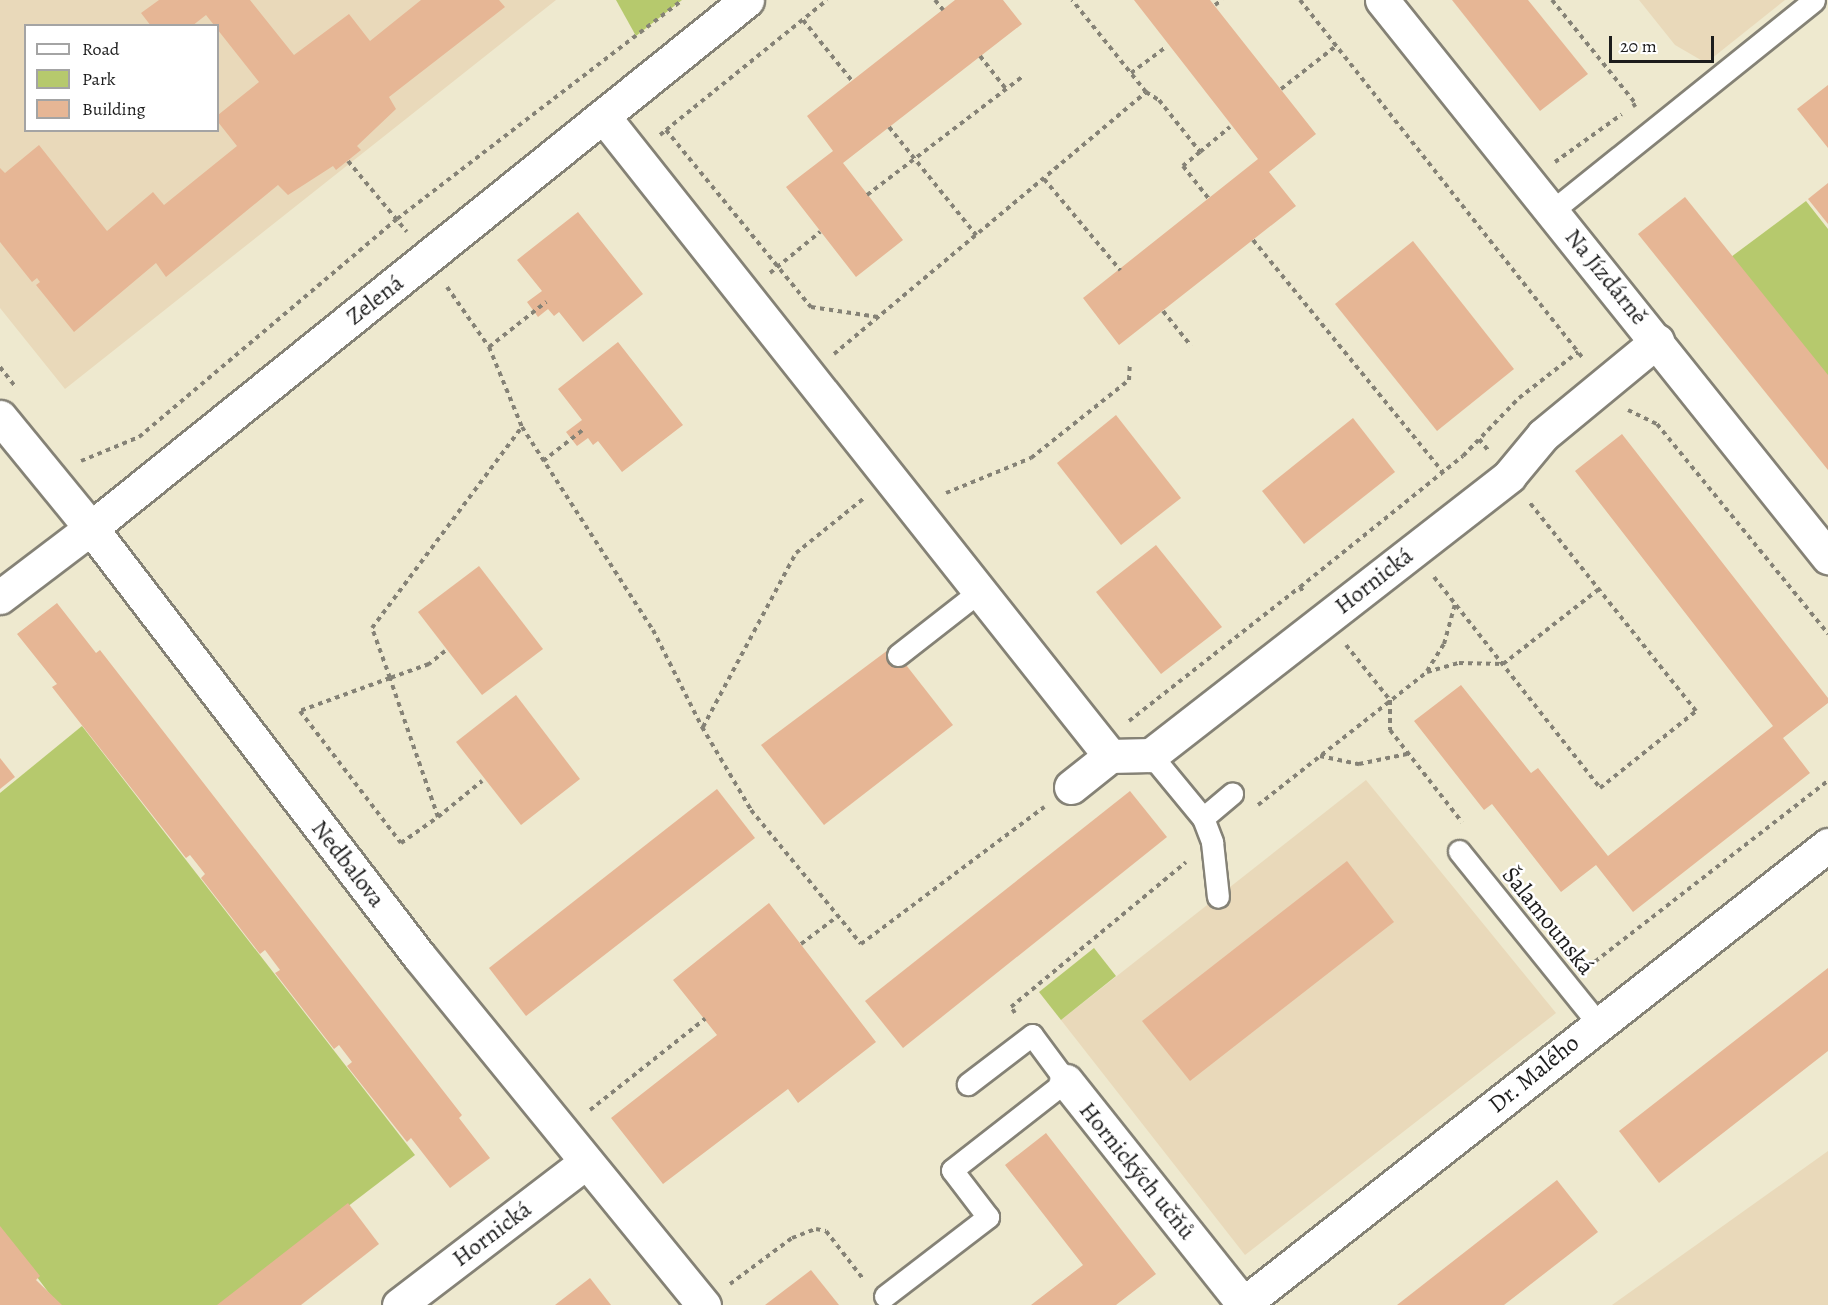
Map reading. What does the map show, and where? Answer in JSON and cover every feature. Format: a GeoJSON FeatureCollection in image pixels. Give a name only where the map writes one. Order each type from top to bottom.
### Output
{"type":"FeatureCollection","features":[{"type":"Feature","properties":{"kind":"street","name":"Na Jízdárně"},"geometry":{"type":"LineString","coordinates":[[1382,0],[1828,557]]}},
{"type":"Feature","properties":{"kind":"street","name":"Zelená"},"geometry":{"type":"LineString","coordinates":[[0,597],[91,528],[744,1]]}},
{"type":"Feature","properties":{"kind":"street"},"geometry":{"type":"LineString","coordinates":[[603,116],[1105,750],[1151,755]]}},
{"type":"Feature","properties":{"kind":"street","name":"Hornická"},"geometry":{"type":"LineString","coordinates":[[1151,755],[1509,476],[1543,435],[1657,341]]}},
{"type":"Feature","properties":{"kind":"street","name":"Nedbalova"},"geometry":{"type":"LineString","coordinates":[[0,417],[91,528],[419,956],[585,1163],[703,1304]]}},
{"type":"Feature","properties":{"kind":"street"},"geometry":{"type":"LineString","coordinates":[[1071,787],[1105,750]]}},
{"type":"Feature","properties":{"kind":"street","name":"Dr. Malého"},"geometry":{"type":"LineString","coordinates":[[1244,1305],[1598,1023],[1828,845]]}},
{"type":"Feature","properties":{"kind":"street","name":"Hornických učňů"},"geometry":{"type":"LineString","coordinates":[[1066,1082],[1244,1305]]}},
{"type":"Feature","properties":{"kind":"street","name":"Hornická"},"geometry":{"type":"LineString","coordinates":[[399,1305],[585,1163]]}},
{"type":"Feature","properties":{"kind":"lane"},"geometry":{"type":"LineString","coordinates":[[1552,211],[1814,0]]}},
{"type":"Feature","properties":{"kind":"lane"},"geometry":{"type":"LineString","coordinates":[[898,655],[980,591]]}},
{"type":"Feature","properties":{"kind":"lane"},"geometry":{"type":"LineString","coordinates":[[1151,755],[1203,818],[1212,842],[1218,897]]}},
{"type":"Feature","properties":{"kind":"lane"},"geometry":{"type":"LineString","coordinates":[[1203,818],[1232,794]]}},
{"type":"Feature","properties":{"kind":"lane","name":"Šalamounská"},"geometry":{"type":"LineString","coordinates":[[1458,851],[1598,1023]]}},
{"type":"Feature","properties":{"kind":"lane"},"geometry":{"type":"LineString","coordinates":[[968,1084],[1032,1035]]}},
{"type":"Feature","properties":{"kind":"lane","name":"Hornických učňů"},"geometry":{"type":"LineString","coordinates":[[1032,1035],[1066,1082]]}},
{"type":"Feature","properties":{"kind":"lane"},"geometry":{"type":"LineString","coordinates":[[885,1296],[988,1217],[952,1170],[1066,1082]]}},
{"type":"Feature","properties":{"kind":"path"},"geometry":{"type":"LineString","coordinates":[[47,475],[139,437],[397,219],[682,0]]}},
{"type":"Feature","properties":{"kind":"path"},"geometry":{"type":"LineString","coordinates":[[635,157],[827,0]]}},
{"type":"Feature","properties":{"kind":"path"},"geometry":{"type":"LineString","coordinates":[[935,0],[943,10]]}},
{"type":"Feature","properties":{"kind":"path"},"geometry":{"type":"LineString","coordinates":[[1072,0],[1146,92],[1159,100],[1200,152]]}},
{"type":"Feature","properties":{"kind":"path"},"geometry":{"type":"LineString","coordinates":[[1215,5],[1222,0]]}},
{"type":"Feature","properties":{"kind":"path"},"geometry":{"type":"LineString","coordinates":[[1300,0],[1619,405],[1657,424],[1828,634]]}},
{"type":"Feature","properties":{"kind":"path"},"geometry":{"type":"LineString","coordinates":[[1529,182],[1636,104],[1552,0]]}},
{"type":"Feature","properties":{"kind":"path"},"geometry":{"type":"LineString","coordinates":[[803,20],[852,81]]}},
{"type":"Feature","properties":{"kind":"path"},"geometry":{"type":"LineString","coordinates":[[1281,89],[1336,46]]}},
{"type":"Feature","properties":{"kind":"path"},"geometry":{"type":"LineString","coordinates":[[1131,73],[1166,47]]}},
{"type":"Feature","properties":{"kind":"path"},"geometry":{"type":"LineString","coordinates":[[980,56],[1006,89]]}},
{"type":"Feature","properties":{"kind":"path"},"geometry":{"type":"LineString","coordinates":[[867,195],[1023,76]]}},
{"type":"Feature","properties":{"kind":"path"},"geometry":{"type":"LineString","coordinates":[[808,376],[1146,92]]}},
{"type":"Feature","properties":{"kind":"path"},"geometry":{"type":"LineString","coordinates":[[889,127],[976,235]]}},
{"type":"Feature","properties":{"kind":"path"},"geometry":{"type":"LineString","coordinates":[[1209,199],[1183,166],[1230,127]]}},
{"type":"Feature","properties":{"kind":"path"},"geometry":{"type":"LineString","coordinates":[[666,130],[811,307],[878,317]]}},
{"type":"Feature","properties":{"kind":"path"},"geometry":{"type":"LineString","coordinates":[[348,161],[427,258],[489,347],[522,427],[653,630],[702,728],[751,810],[861,944],[1071,787]]}},
{"type":"Feature","properties":{"kind":"path"},"geometry":{"type":"LineString","coordinates":[[1044,179],[1120,270]]}},
{"type":"Feature","properties":{"kind":"path"},"geometry":{"type":"LineString","coordinates":[[744,295],[820,232]]}},
{"type":"Feature","properties":{"kind":"path"},"geometry":{"type":"LineString","coordinates":[[1253,240],[1443,472]]}},
{"type":"Feature","properties":{"kind":"path"},"geometry":{"type":"LineString","coordinates":[[489,347],[546,302]]}},
{"type":"Feature","properties":{"kind":"path"},"geometry":{"type":"LineString","coordinates":[[1162,311],[1191,346]]}},
{"type":"Feature","properties":{"kind":"path"},"geometry":{"type":"LineString","coordinates":[[1105,750],[1300,587],[1443,472],[1519,398],[1578,352]]}},
{"type":"Feature","properties":{"kind":"path"},"geometry":{"type":"LineString","coordinates":[[912,506],[1031,458],[1129,380],[1130,363]]}},
{"type":"Feature","properties":{"kind":"path"},"geometry":{"type":"LineString","coordinates":[[438,817],[372,628],[522,427]]}},
{"type":"Feature","properties":{"kind":"path"},"geometry":{"type":"LineString","coordinates":[[543,461],[584,429]]}},
{"type":"Feature","properties":{"kind":"path"},"geometry":{"type":"LineString","coordinates":[[1413,551],[1600,788],[1696,711],[1479,439]]}},
{"type":"Feature","properties":{"kind":"path"},"geometry":{"type":"LineString","coordinates":[[702,728],[796,553],[889,478]]}},
{"type":"Feature","properties":{"kind":"path"},"geometry":{"type":"LineString","coordinates":[[1300,587],[1390,700],[1390,730],[1466,827]]}},
{"type":"Feature","properties":{"kind":"path"},"geometry":{"type":"LineString","coordinates":[[1032,1035],[1011,1007],[1390,700],[1427,672],[1459,663],[1503,664],[1599,589]]}},
{"type":"Feature","properties":{"kind":"path"},"geometry":{"type":"LineString","coordinates":[[1427,672],[1444,644],[1455,603]]}},
{"type":"Feature","properties":{"kind":"path"},"geometry":{"type":"LineString","coordinates":[[445,651],[429,664],[300,711],[401,843],[438,817],[482,781]]}},
{"type":"Feature","properties":{"kind":"path"},"geometry":{"type":"LineString","coordinates":[[1320,756],[1359,764],[1407,754]]}},
{"type":"Feature","properties":{"kind":"path"},"geometry":{"type":"LineString","coordinates":[[1582,972],[1828,781]]}},
{"type":"Feature","properties":{"kind":"path"},"geometry":{"type":"LineString","coordinates":[[801,945],[838,916]]}},
{"type":"Feature","properties":{"kind":"path"},"geometry":{"type":"LineString","coordinates":[[561,1132],[705,1020]]}},
{"type":"Feature","properties":{"kind":"path"},"geometry":{"type":"LineString","coordinates":[[703,1304],[792,1238],[816,1229],[826,1231],[879,1300],[885,1296]]}},
{"type":"Feature","properties":{"kind":"shaded area"},"geometry":{"type":"Polygon","coordinates":[[[0,0],[556,0],[65,389],[0,308],[0,0]]]}},
{"type":"Feature","properties":{"kind":"shaded area"},"geometry":{"type":"Polygon","coordinates":[[[1639,0],[1785,0],[1706,63],[1675,45],[1639,0]]]}},
{"type":"Feature","properties":{"kind":"shaded area"},"geometry":{"type":"Polygon","coordinates":[[[1366,780],[1556,1013],[1245,1255],[1061,1020],[1366,780]]]}},
{"type":"Feature","properties":{"kind":"shaded area"},"geometry":{"type":"Polygon","coordinates":[[[1828,1151],[1828,1305],[1612,1305],[1828,1151]]]}},
{"type":"Feature","properties":{"kind":"green space"},"geometry":{"type":"Polygon","coordinates":[[[616,0],[682,0],[636,36],[616,0]]]}},
{"type":"Feature","properties":{"kind":"green space"},"geometry":{"type":"Polygon","coordinates":[[[1806,201],[1828,229],[1828,386],[1727,260],[1806,201]]]}},
{"type":"Feature","properties":{"kind":"green space"},"geometry":{"type":"Polygon","coordinates":[[[82,726],[415,1155],[219,1305],[58,1305],[0,1228],[0,793],[82,726]]]}},
{"type":"Feature","properties":{"kind":"green space"},"geometry":{"type":"Polygon","coordinates":[[[1094,948],[1116,976],[1061,1020],[1039,992],[1094,948]]]}},
{"type":"Feature","properties":{"kind":"building"},"geometry":{"type":"Polygon","coordinates":[[[159,0],[250,0],[294,55],[349,14],[370,41],[421,0],[499,0],[505,7],[389,97],[396,109],[357,146],[361,150],[336,170],[333,166],[288,195],[278,185],[166,277],[156,263],[74,332],[36,285],[40,282],[37,278],[32,282],[0,242],[0,168],[5,173],[39,145],[107,231],[153,192],[164,205],[237,146],[219,123],[219,114],[259,82],[219,31],[219,24],[213,24],[206,15],[195,24],[149,24],[141,13],[159,0]]]}},
{"type":"Feature","properties":{"kind":"building"},"geometry":{"type":"Polygon","coordinates":[[[955,0],[1003,0],[1022,24],[843,163],[903,240],[856,277],[786,187],[833,151],[807,116],[955,0]]]}},
{"type":"Feature","properties":{"kind":"building"},"geometry":{"type":"Polygon","coordinates":[[[1134,0],[1210,0],[1316,134],[1269,172],[1296,206],[1119,345],[1083,298],[1258,159],[1134,0]]]}},
{"type":"Feature","properties":{"kind":"building"},"geometry":{"type":"Polygon","coordinates":[[[1452,0],[1528,0],[1588,74],[1540,111],[1452,0]]]}},
{"type":"Feature","properties":{"kind":"building"},"geometry":{"type":"Polygon","coordinates":[[[1828,85],[1828,148],[1797,109],[1828,85]]]}},
{"type":"Feature","properties":{"kind":"building"},"geometry":{"type":"Polygon","coordinates":[[[1828,183],[1828,224],[1808,199],[1828,183]]]}},
{"type":"Feature","properties":{"kind":"building"},"geometry":{"type":"Polygon","coordinates":[[[1685,197],[1828,375],[1828,470],[1638,234],[1685,197]]]}},
{"type":"Feature","properties":{"kind":"building"},"geometry":{"type":"Polygon","coordinates":[[[578,212],[643,294],[583,342],[559,312],[554,316],[548,309],[538,317],[527,302],[542,291],[517,260],[578,212]]]}},
{"type":"Feature","properties":{"kind":"building"},"geometry":{"type":"Polygon","coordinates":[[[1413,241],[1514,369],[1437,431],[1335,304],[1413,241]]]}},
{"type":"Feature","properties":{"kind":"building"},"geometry":{"type":"Polygon","coordinates":[[[618,342],[683,425],[622,472],[598,441],[593,445],[588,438],[577,446],[566,432],[582,420],[558,389],[618,342]]]}},
{"type":"Feature","properties":{"kind":"building"},"geometry":{"type":"Polygon","coordinates":[[[1116,415],[1181,498],[1121,545],[1057,463],[1116,415]]]}},
{"type":"Feature","properties":{"kind":"building"},"geometry":{"type":"Polygon","coordinates":[[[1353,418],[1395,472],[1304,544],[1262,491],[1353,418]]]}},
{"type":"Feature","properties":{"kind":"building"},"geometry":{"type":"Polygon","coordinates":[[[1622,434],[1828,698],[1828,703],[1783,738],[1810,773],[1633,912],[1596,865],[1561,892],[1492,804],[1484,810],[1414,721],[1461,685],[1531,773],[1538,768],[1608,856],[1773,726],[1575,471],[1622,434]]]}},
{"type":"Feature","properties":{"kind":"building"},"geometry":{"type":"Polygon","coordinates":[[[1156,545],[1222,627],[1161,674],[1096,592],[1156,545]]]}},
{"type":"Feature","properties":{"kind":"building"},"geometry":{"type":"Polygon","coordinates":[[[479,566],[543,649],[482,695],[418,612],[479,566]]]}},
{"type":"Feature","properties":{"kind":"building"},"geometry":{"type":"Polygon","coordinates":[[[57,603],[96,653],[100,650],[462,1115],[459,1118],[490,1158],[450,1188],[411,1138],[407,1142],[347,1066],[352,1062],[339,1045],[334,1049],[275,973],[280,970],[265,950],[260,954],[201,878],[205,874],[190,855],[186,858],[52,687],[57,684],[17,634],[57,603]]]}},
{"type":"Feature","properties":{"kind":"building"},"geometry":{"type":"Polygon","coordinates":[[[892,647],[953,725],[824,825],[761,745],[892,647]]]}},
{"type":"Feature","properties":{"kind":"building"},"geometry":{"type":"Polygon","coordinates":[[[516,695],[580,779],[521,825],[456,742],[516,695]]]}},
{"type":"Feature","properties":{"kind":"building"},"geometry":{"type":"Polygon","coordinates":[[[0,758],[15,777],[0,789],[0,758]]]}},
{"type":"Feature","properties":{"kind":"building"},"geometry":{"type":"Polygon","coordinates":[[[717,789],[755,838],[526,1016],[489,968],[717,789]]]}},
{"type":"Feature","properties":{"kind":"building"},"geometry":{"type":"Polygon","coordinates":[[[1130,791],[1167,837],[903,1048],[865,1001],[1130,791]]]}},
{"type":"Feature","properties":{"kind":"building"},"geometry":{"type":"Polygon","coordinates":[[[1347,861],[1394,922],[1190,1081],[1142,1021],[1347,861]]]}},
{"type":"Feature","properties":{"kind":"building"},"geometry":{"type":"Polygon","coordinates":[[[769,903],[876,1042],[798,1103],[788,1089],[663,1184],[611,1118],[717,1035],[673,980],[769,903]]]}},
{"type":"Feature","properties":{"kind":"building"},"geometry":{"type":"Polygon","coordinates":[[[1828,968],[1828,1051],[1659,1183],[1619,1131],[1828,968]]]}},
{"type":"Feature","properties":{"kind":"building"},"geometry":{"type":"Polygon","coordinates":[[[1046,1133],[1156,1274],[1116,1305],[1031,1305],[1083,1265],[1005,1165],[1046,1133]]]}},
{"type":"Feature","properties":{"kind":"building"},"geometry":{"type":"Polygon","coordinates":[[[1557,1180],[1598,1232],[1504,1305],[1397,1305],[1557,1180]]]}},
{"type":"Feature","properties":{"kind":"building"},"geometry":{"type":"Polygon","coordinates":[[[348,1203],[379,1244],[301,1305],[217,1305],[348,1203]]]}},
{"type":"Feature","properties":{"kind":"building"},"geometry":{"type":"Polygon","coordinates":[[[0,1226],[40,1276],[36,1280],[62,1305],[0,1305],[0,1226]]]}},
{"type":"Feature","properties":{"kind":"building"},"geometry":{"type":"Polygon","coordinates":[[[811,1270],[839,1305],[765,1305],[811,1270]]]}},
{"type":"Feature","properties":{"kind":"building"},"geometry":{"type":"Polygon","coordinates":[[[590,1278],[611,1305],[555,1305],[590,1278]]]}}]}
